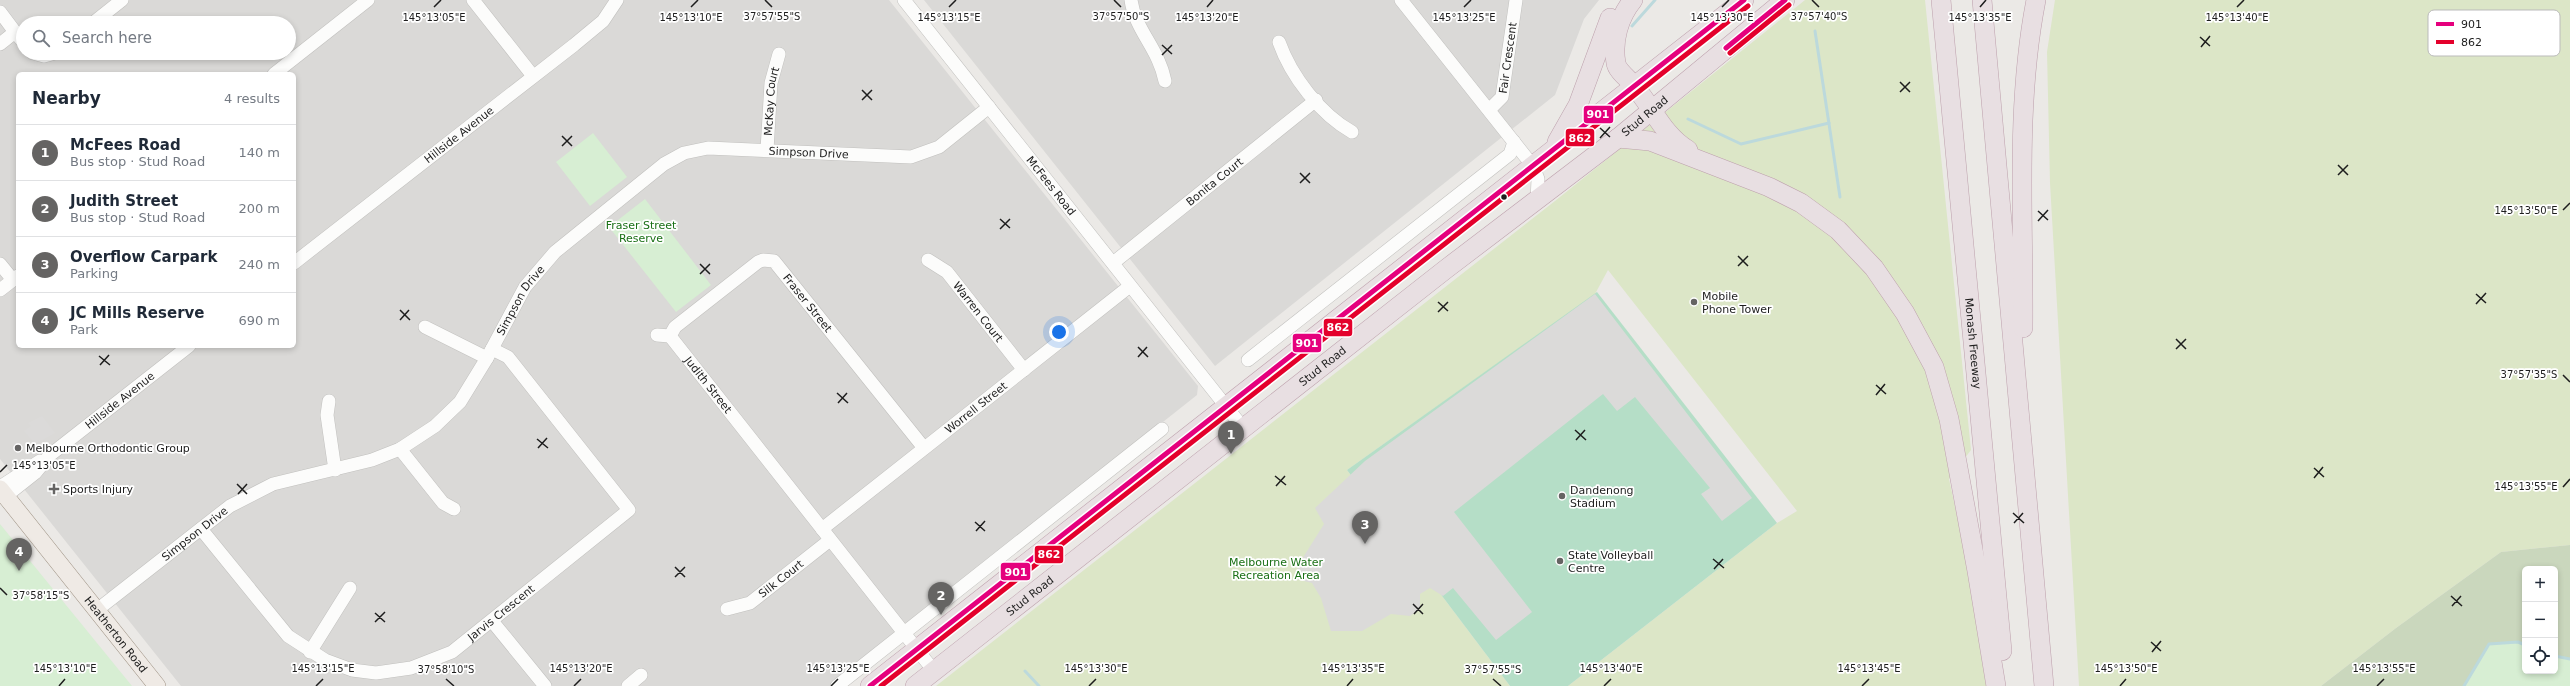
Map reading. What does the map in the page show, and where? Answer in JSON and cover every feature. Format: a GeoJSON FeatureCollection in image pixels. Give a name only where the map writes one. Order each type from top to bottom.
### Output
{"type":"FeatureCollection","features":[{"type":"Feature","properties":{"kind":"highway"},"geometry":{"type":"LineString","coordinates":[[1540,161],[1567,127],[1578,105],[1611,15],[1620,0]]}},
{"type":"Feature","properties":{"kind":"highway"},"geometry":{"type":"LineString","coordinates":[[1633,0],[1615,36],[1616,65],[1636,87],[1658,123],[1679,145],[1711,164]]}},
{"type":"Feature","properties":{"kind":"highway"},"geometry":{"type":"LineString","coordinates":[[870,686],[1225,405],[1636,87],[1744,0]]}},
{"type":"Feature","properties":{"kind":"highway","name":"Stud Road"},"geometry":{"type":"LineString","coordinates":[[914,686],[1244,429],[1446,269],[1618,138],[1785,0]]}},
{"type":"Feature","properties":{"kind":"highway","name":"Monash Freeway"},"geometry":{"type":"LineString","coordinates":[[1941,0],[2005,686]]}},
{"type":"Feature","properties":{"kind":"highway"},"geometry":{"type":"LineString","coordinates":[[1982,0],[2044,686]]}},
{"type":"Feature","properties":{"kind":"highway"},"geometry":{"type":"LineString","coordinates":[[2021,427],[2024,234],[2022,134],[2027,46],[2036,0]]}},
{"type":"Feature","properties":{"kind":"highway"},"geometry":{"type":"LineString","coordinates":[[1618,138],[1650,141],[1711,164],[1801,203],[1838,230],[1874,268],[1905,313],[1934,367],[1949,419],[1977,571],[1996,686]]}},
{"type":"Feature","properties":{"kind":"main road","name":"Heatherton Road"},"geometry":{"type":"LineString","coordinates":[[2,491],[157,686]]}},
{"type":"Feature","properties":{"kind":"street"},"geometry":{"type":"LineString","coordinates":[[102,16],[122,0]]}},
{"type":"Feature","properties":{"kind":"street"},"geometry":{"type":"LineString","coordinates":[[296,57],[368,0]]}},
{"type":"Feature","properties":{"kind":"street"},"geometry":{"type":"LineString","coordinates":[[474,0],[533,76]]}},
{"type":"Feature","properties":{"kind":"street","name":"Hillside Avenue"},"geometry":{"type":"LineString","coordinates":[[296,261],[603,21],[617,0]]}},
{"type":"Feature","properties":{"kind":"street","name":"McFees Road"},"geometry":{"type":"LineString","coordinates":[[904,0],[1244,429]]}},
{"type":"Feature","properties":{"kind":"street"},"geometry":{"type":"LineString","coordinates":[[1131,0],[1137,20],[1162,63],[1165,81]]}},
{"type":"Feature","properties":{"kind":"street"},"geometry":{"type":"LineString","coordinates":[[1401,0],[1514,142],[1540,161],[1537,201]]}},
{"type":"Feature","properties":{"kind":"street","name":"Fair Crescent"},"geometry":{"type":"LineString","coordinates":[[1486,107],[1502,88],[1516,0]]}},
{"type":"Feature","properties":{"kind":"street"},"geometry":{"type":"LineString","coordinates":[[0,12],[16,33]]}},
{"type":"Feature","properties":{"kind":"street"},"geometry":{"type":"LineString","coordinates":[[0,44],[16,38]]}},
{"type":"Feature","properties":{"kind":"street"},"geometry":{"type":"LineString","coordinates":[[1279,42],[1286,62],[1316,100],[1331,118],[1352,132]]}},
{"type":"Feature","properties":{"kind":"street","name":"McKay Court"},"geometry":{"type":"LineString","coordinates":[[767,150],[771,83],[779,54]]}},
{"type":"Feature","properties":{"kind":"street"},"geometry":{"type":"LineString","coordinates":[[277,72],[292,60]]}},
{"type":"Feature","properties":{"kind":"street","name":"Bonita Court"},"geometry":{"type":"LineString","coordinates":[[1113,262],[1316,100]]}},
{"type":"Feature","properties":{"kind":"street","name":"Simpson Drive"},"geometry":{"type":"LineString","coordinates":[[97,610],[230,506],[273,484],[335,470],[372,460],[400,450],[435,426],[460,402],[490,353],[525,287],[555,252],[664,164],[684,153],[708,148],[879,157],[911,156],[939,147],[989,107]]}},
{"type":"Feature","properties":{"kind":"street"},"geometry":{"type":"LineString","coordinates":[[1514,142],[1518,178]]}},
{"type":"Feature","properties":{"kind":"street"},"geometry":{"type":"LineString","coordinates":[[1248,360],[1510,154],[1514,142]]}},
{"type":"Feature","properties":{"kind":"street","name":"Fraser Street"},"geometry":{"type":"LineString","coordinates":[[663,336],[758,262],[768,260],[774,261],[924,448]]}},
{"type":"Feature","properties":{"kind":"street","name":"Warren Court"},"geometry":{"type":"LineString","coordinates":[[928,260],[947,272],[1024,370]]}},
{"type":"Feature","properties":{"kind":"street"},"geometry":{"type":"LineString","coordinates":[[0,264],[15,278],[0,290]]}},
{"type":"Feature","properties":{"kind":"street","name":"Worrell Street"},"geometry":{"type":"LineString","coordinates":[[822,529],[1130,286]]}},
{"type":"Feature","properties":{"kind":"street"},"geometry":{"type":"LineString","coordinates":[[425,327],[490,353]]}},
{"type":"Feature","properties":{"kind":"street","name":"Judith Street"},"geometry":{"type":"LineString","coordinates":[[663,336],[822,529],[903,634],[934,671]]}},
{"type":"Feature","properties":{"kind":"street","name":"Hillside Avenue"},"geometry":{"type":"LineString","coordinates":[[2,491],[35,473],[50,455],[186,348]]}},
{"type":"Feature","properties":{"kind":"street","name":"Jarvis Crescent"},"geometry":{"type":"LineString","coordinates":[[201,528],[281,628],[310,652],[339,666],[376,680],[439,659],[452,652],[629,510],[508,357],[490,353]]}},
{"type":"Feature","properties":{"kind":"street"},"geometry":{"type":"LineString","coordinates":[[329,402],[327,415],[335,470]]}},
{"type":"Feature","properties":{"kind":"street"},"geometry":{"type":"LineString","coordinates":[[837,686],[1162,429]]}},
{"type":"Feature","properties":{"kind":"street"},"geometry":{"type":"LineString","coordinates":[[400,450],[443,503],[454,509]]}},
{"type":"Feature","properties":{"kind":"street","name":"Silk Court"},"geometry":{"type":"LineString","coordinates":[[727,609],[750,603],[830,540]]}},
{"type":"Feature","properties":{"kind":"street"},"geometry":{"type":"LineString","coordinates":[[310,652],[350,588]]}},
{"type":"Feature","properties":{"kind":"street"},"geometry":{"type":"LineString","coordinates":[[492,621],[545,686]]}},
{"type":"Feature","properties":{"kind":"street"},"geometry":{"type":"LineString","coordinates":[[628,686],[641,675]]}},
{"type":"Feature","properties":{"kind":"shaded area"},"geometry":{"type":"Polygon","coordinates":[[[0,0],[889,0],[1198,386],[1197,395],[830,686],[181,686],[0,459],[0,0]]]}},
{"type":"Feature","properties":{"kind":"shaded area"},"geometry":{"type":"Polygon","coordinates":[[[924,0],[1599,0],[1584,19],[1555,95],[1215,366],[924,0]]]}},
{"type":"Feature","properties":{"kind":"shaded area"},"geometry":{"type":"Polygon","coordinates":[[[1595,294],[1752,498],[1722,521],[1701,494],[1710,488],[1635,397],[1617,411],[1603,394],[1454,512],[1532,612],[1496,640],[1453,588],[1443,596],[1430,588],[1420,594],[1420,609],[1410,616],[1391,614],[1362,631],[1331,631],[1321,598],[1312,583],[1296,579],[1299,564],[1324,524],[1315,508],[1365,461],[1595,294]]]}},
{"type":"Feature","properties":{"kind":"shaded area"},"geometry":{"type":"Polygon","coordinates":[[[42,416],[55,433],[35,444],[24,431],[31,426],[28,423],[42,416]]]}},
{"type":"Feature","properties":{"kind":"green space","name":"Melbourne Water Recreation Area"},"geometry":{"type":"Polygon","coordinates":[[[1805,0],[1925,0],[1971,450],[1949,479],[1970,575],[1989,686],[1568,686],[1777,523],[1797,511],[1608,270],[1595,294],[1347,470],[1510,686],[936,686],[1555,201],[1805,0]]]}},
{"type":"Feature","properties":{"kind":"green space"},"geometry":{"type":"Polygon","coordinates":[[[2055,0],[2570,0],[2570,545],[2501,552],[2396,628],[2321,686],[2079,686],[2050,183],[2047,52],[2055,0]]]}},
{"type":"Feature","properties":{"kind":"green space","name":"Fraser Street Reserve"},"geometry":{"type":"Polygon","coordinates":[[[593,133],[627,177],[590,206],[556,162],[593,133]]]}},
{"type":"Feature","properties":{"kind":"green space","name":"Fraser Street Reserve"},"geometry":{"type":"Polygon","coordinates":[[[645,199],[711,285],[676,312],[609,227],[645,199]]]}},
{"type":"Feature","properties":{"kind":"green space","name":"Dandenong Stadium"},"geometry":{"type":"Polygon","coordinates":[[[1597,292],[1777,523],[1568,686],[1510,686],[1347,470],[1597,292]]]}},
{"type":"Feature","properties":{"kind":"green space"},"geometry":{"type":"Polygon","coordinates":[[[0,524],[132,686],[0,686],[0,524]]]}},
{"type":"Feature","properties":{"kind":"green space"},"geometry":{"type":"Polygon","coordinates":[[[2570,545],[2570,659],[2558,657],[2558,566],[2522,566],[2522,644],[2518,642],[2489,644],[2464,686],[2321,686],[2396,628],[2501,552],[2570,545]]]}},
{"type":"Feature","properties":{"kind":"green space"},"geometry":{"type":"Polygon","coordinates":[[[2518,642],[2522,644],[2522,674],[2558,674],[2558,657],[2570,659],[2570,686],[2464,686],[2489,644],[2518,642]]]}},
{"type":"Feature","properties":{"kind":"waterway"},"geometry":{"type":"LineString","coordinates":[[1632,26],[1655,0]]}},
{"type":"Feature","properties":{"kind":"waterway"},"geometry":{"type":"LineString","coordinates":[[1815,31],[1840,197]]}},
{"type":"Feature","properties":{"kind":"waterway"},"geometry":{"type":"LineString","coordinates":[[1688,119],[1741,144],[1829,123]]}},
{"type":"Feature","properties":{"kind":"waterway"},"geometry":{"type":"LineString","coordinates":[[2464,686],[2489,644],[2518,642],[2522,644]]}},
{"type":"Feature","properties":{"kind":"waterway"},"geometry":{"type":"LineString","coordinates":[[2558,657],[2570,659]]}},
{"type":"Feature","properties":{"kind":"waterway"},"geometry":{"type":"LineString","coordinates":[[1025,671],[1039,686]]}},
{"type":"Feature","properties":{"kind":"transit line","name":"901"},"geometry":{"type":"LineString","coordinates":[[870,686],[1744,0]]}},
{"type":"Feature","properties":{"kind":"transit line","name":"901"},"geometry":{"type":"LineString","coordinates":[[1726,48],[1785,0]]}},
{"type":"Feature","properties":{"kind":"transit line","name":"862"},"geometry":{"type":"LineString","coordinates":[[1730,53],[1789,5]]}},
{"type":"Feature","properties":{"kind":"transit line","name":"862"},"geometry":{"type":"LineString","coordinates":[[881,686],[1748,6]]}},
{"type":"Feature","properties":{"kind":"place","name":"Mobile Phone Tower"},"geometry":{"type":"Point","coordinates":[1694,302]}},
{"type":"Feature","properties":{"kind":"place","name":"Melbourne Orthodontic Group"},"geometry":{"type":"Point","coordinates":[18,448]}},
{"type":"Feature","properties":{"kind":"place","name":"McFees Road"},"geometry":{"type":"Point","coordinates":[1231,454]}},
{"type":"Feature","properties":{"kind":"place","name":"Sports Injury"},"geometry":{"type":"Point","coordinates":[54,489]}},
{"type":"Feature","properties":{"kind":"place","name":"Dandenong Stadium"},"geometry":{"type":"Point","coordinates":[1562,496]}},
{"type":"Feature","properties":{"kind":"place","name":"Overflow Carpark"},"geometry":{"type":"Point","coordinates":[1365,544]}},
{"type":"Feature","properties":{"kind":"place","name":"State Volleyball Centre"},"geometry":{"type":"Point","coordinates":[1560,561]}},
{"type":"Feature","properties":{"kind":"place","name":"JC Mills Reserve"},"geometry":{"type":"Point","coordinates":[19,571]}},
{"type":"Feature","properties":{"kind":"place","name":"Judith Street"},"geometry":{"type":"Point","coordinates":[941,615]}}]}
